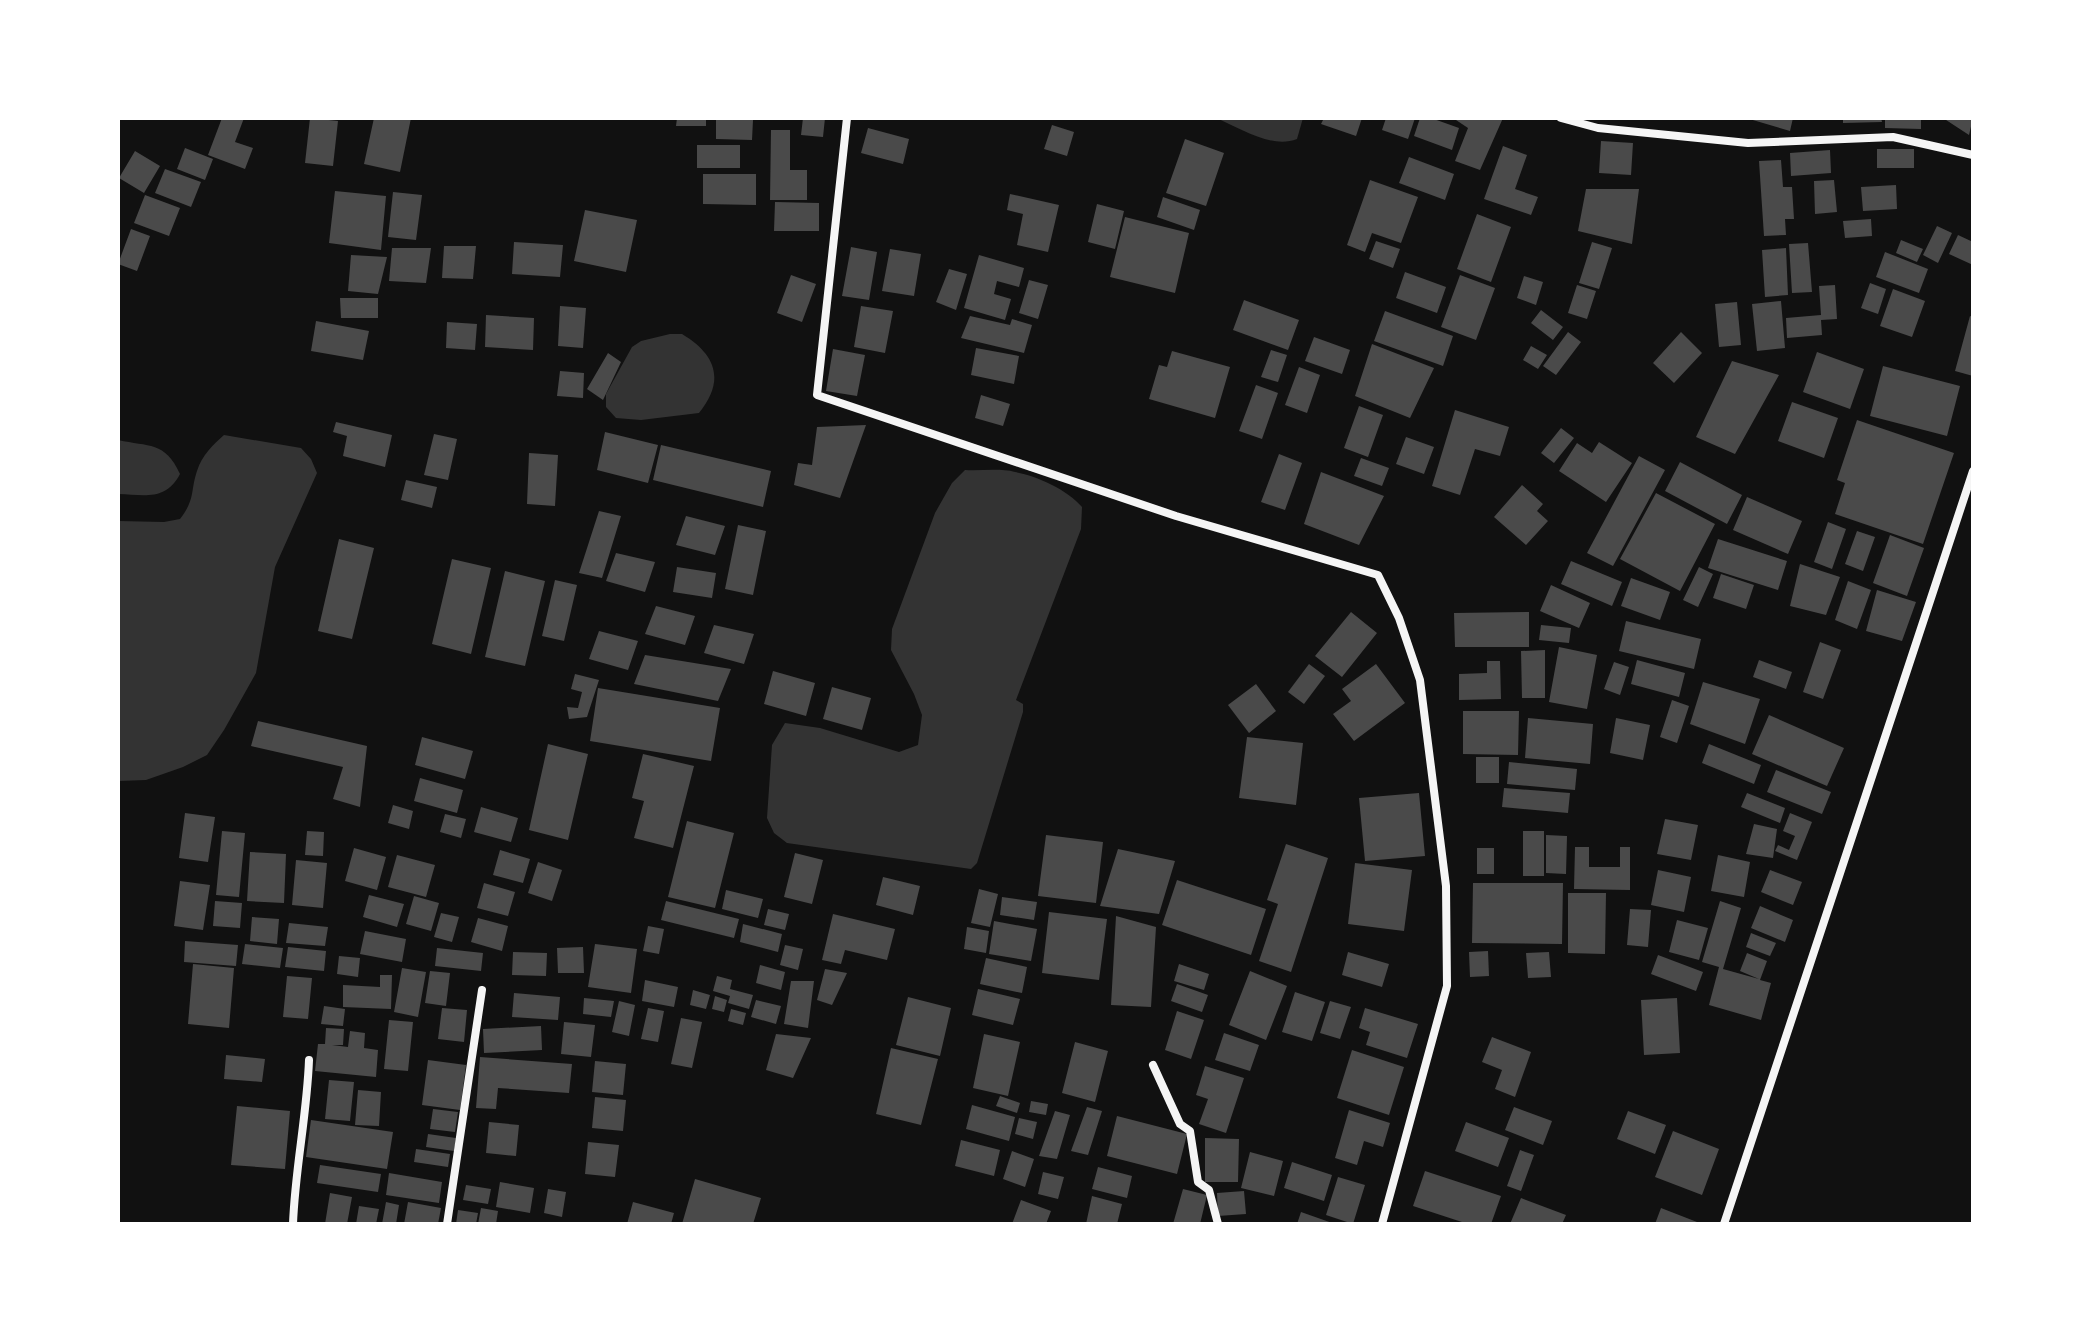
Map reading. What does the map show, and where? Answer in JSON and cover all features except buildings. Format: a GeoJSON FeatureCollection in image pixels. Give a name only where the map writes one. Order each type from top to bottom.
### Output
{"type":"FeatureCollection","features":[{"type":"Feature","properties":{"kind":"street"},"geometry":{"type":"LineString","coordinates":[[847,118],[817,395],[1176,516],[1378,575],[1399,618],[1420,680],[1446,886],[1447,986],[1382,1224]]}},
{"type":"Feature","properties":{"kind":"street"},"geometry":{"type":"LineString","coordinates":[[1561,118],[1598,128],[1748,143],[1893,137],[1973,155]]}},
{"type":"Feature","properties":{"kind":"street"},"geometry":{"type":"LineString","coordinates":[[1724,1224],[1973,471]]}},
{"type":"Feature","properties":{"kind":"street"},"geometry":{"type":"LineString","coordinates":[[447,1224],[482,990]]}},
{"type":"Feature","properties":{"kind":"street"},"geometry":{"type":"LineString","coordinates":[[293,1224],[294,1188],[308,1096],[309,1060]]}},
{"type":"Feature","properties":{"kind":"street"},"geometry":{"type":"LineString","coordinates":[[1153,1065],[1180,1124],[1190,1131],[1198,1182],[1209,1190],[1218,1224]]}},
{"type":"Feature","properties":{"kind":"shaded area"},"geometry":{"type":"Polygon","coordinates":[[[1216,118],[1303,118],[1297,139],[1277,141],[1256,136],[1216,118]]]}},
{"type":"Feature","properties":{"kind":"shaded area"},"geometry":{"type":"Polygon","coordinates":[[[682,334],[710,360],[714,379],[707,401],[699,413],[641,420],[616,418],[606,407],[606,394],[632,347],[641,341],[682,334]]]}},
{"type":"Feature","properties":{"kind":"shaded area"},"geometry":{"type":"Polygon","coordinates":[[[224,435],[301,448],[311,459],[317,473],[275,567],[256,673],[207,755],[146,780],[118,781],[118,521],[164,522],[180,519],[191,500],[199,465],[224,435]]]}},
{"type":"Feature","properties":{"kind":"shaded area"},"geometry":{"type":"Polygon","coordinates":[[[118,440],[155,447],[168,456],[180,474],[168,489],[161,492],[118,494],[118,440]]]}},
{"type":"Feature","properties":{"kind":"shaded area"},"geometry":{"type":"Polygon","coordinates":[[[965,470],[1003,470],[1033,477],[1052,485],[1082,507],[1081,529],[1016,700],[1023,704],[1023,712],[977,863],[971,869],[787,843],[774,833],[767,818],[772,745],[785,723],[820,728],[899,752],[918,745],[922,715],[891,650],[892,629],[935,513],[952,483],[965,470]]]}}]}
